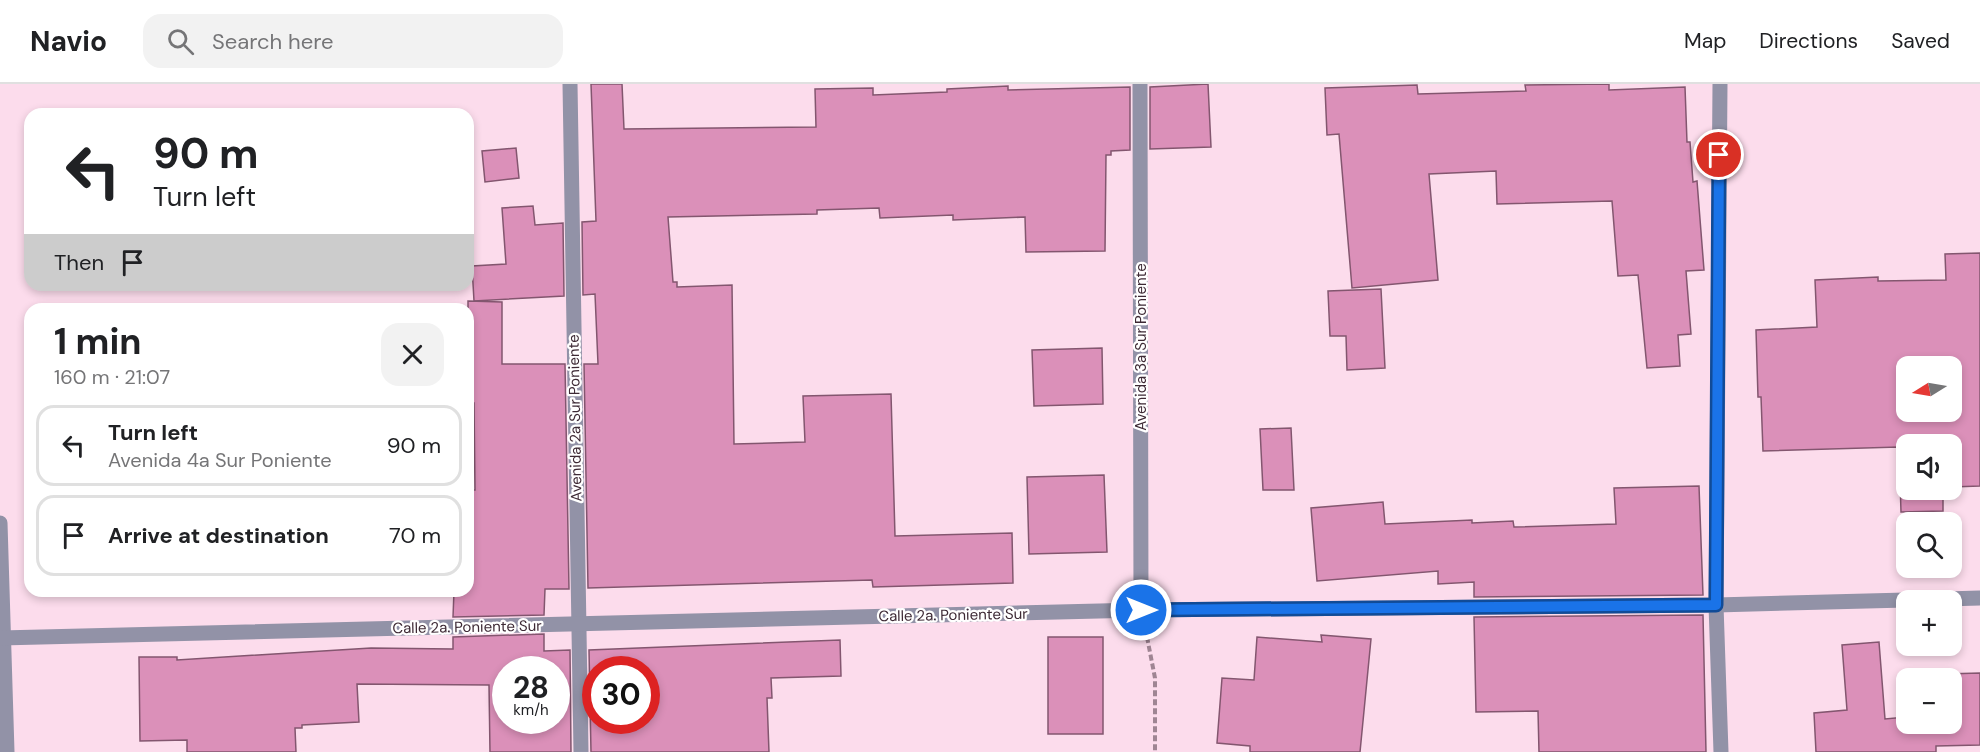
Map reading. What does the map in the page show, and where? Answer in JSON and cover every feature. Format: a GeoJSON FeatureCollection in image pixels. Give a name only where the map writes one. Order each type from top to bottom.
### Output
{"type":"FeatureCollection","features":[{"type":"Feature","properties":{"kind":"street","name":"Avenida 2a Sur Poniente"},"geometry":{"type":"LineString","coordinates":[[570,84],[581,752]]}},
{"type":"Feature","properties":{"kind":"street","name":"Avenida 3a Sur Poniente"},"geometry":{"type":"LineString","coordinates":[[1140,84],[1141,610]]}},
{"type":"Feature","properties":{"kind":"street"},"geometry":{"type":"LineString","coordinates":[[1720,84],[1716,605],[1720,752]]}},
{"type":"Feature","properties":{"kind":"street"},"geometry":{"type":"LineString","coordinates":[[0,523],[1,638],[7,752]]}},
{"type":"Feature","properties":{"kind":"street","name":"Calle 2a. Poniente Sur"},"geometry":{"type":"LineString","coordinates":[[1962,598],[1980,598]]}},
{"type":"Feature","properties":{"kind":"street","name":"Calle 2a. Poniente Sur"},"geometry":{"type":"LineString","coordinates":[[1,638],[1141,610],[1716,605],[1896,600]]}},
{"type":"Feature","properties":{"kind":"path"},"geometry":{"type":"LineString","coordinates":[[1141,610],[1155,678],[1155,752]]}},
{"type":"Feature","properties":{"kind":"building"},"geometry":{"type":"Polygon","coordinates":[[[591,84],[622,84],[624,129],[816,127],[815,89],[873,88],[873,95],[947,92],[947,89],[1008,86],[1008,90],[1130,87],[1130,150],[1111,151],[1111,155],[1106,155],[1105,251],[1026,252],[1025,217],[953,220],[953,215],[880,218],[879,208],[817,210],[817,214],[668,217],[673,282],[677,282],[677,287],[732,285],[734,444],[805,442],[803,396],[891,394],[895,536],[1012,533],[1013,583],[873,587],[872,580],[588,588],[584,364],[598,364],[595,294],[583,295],[582,222],[596,221],[591,84]]]}},
{"type":"Feature","properties":{"kind":"building"},"geometry":{"type":"Polygon","coordinates":[[[1208,84],[1211,147],[1150,149],[1150,87],[1208,84]]]}},
{"type":"Feature","properties":{"kind":"building"},"geometry":{"type":"Polygon","coordinates":[[[1609,84],[1609,90],[1685,87],[1687,142],[1690,142],[1693,182],[1697,181],[1704,270],[1686,271],[1691,334],[1678,335],[1680,366],[1647,368],[1638,275],[1618,276],[1612,201],[1497,204],[1496,171],[1429,174],[1438,280],[1352,288],[1339,134],[1327,135],[1325,88],[1417,85],[1418,94],[1526,91],[1525,85],[1609,84]]]}},
{"type":"Feature","properties":{"kind":"building"},"geometry":{"type":"Polygon","coordinates":[[[516,148],[519,178],[485,182],[482,151],[516,148]]]}},
{"type":"Feature","properties":{"kind":"building"},"geometry":{"type":"Polygon","coordinates":[[[533,206],[535,225],[563,223],[564,296],[474,301],[474,266],[506,264],[502,208],[533,206]]]}},
{"type":"Feature","properties":{"kind":"building"},"geometry":{"type":"Polygon","coordinates":[[[1980,253],[1980,486],[1962,487],[1962,434],[1896,434],[1896,447],[1763,451],[1761,397],[1758,397],[1756,330],[1817,327],[1815,280],[1878,277],[1878,281],[1946,280],[1945,254],[1980,253]]]}},
{"type":"Feature","properties":{"kind":"building"},"geometry":{"type":"Polygon","coordinates":[[[1381,289],[1385,368],[1347,370],[1346,336],[1330,336],[1328,291],[1381,289]]]}},
{"type":"Feature","properties":{"kind":"building"},"geometry":{"type":"Polygon","coordinates":[[[468,301],[502,302],[502,364],[565,364],[569,589],[545,589],[544,615],[453,617],[454,597],[474,597],[474,303],[468,303],[468,301]]]}},
{"type":"Feature","properties":{"kind":"building"},"geometry":{"type":"Polygon","coordinates":[[[1102,348],[1103,404],[1034,406],[1032,350],[1102,348]]]}},
{"type":"Feature","properties":{"kind":"building"},"geometry":{"type":"Polygon","coordinates":[[[1291,428],[1294,490],[1263,490],[1260,429],[1291,428]]]}},
{"type":"Feature","properties":{"kind":"building"},"geometry":{"type":"Polygon","coordinates":[[[1104,475],[1107,552],[1029,554],[1027,477],[1104,475]]]}},
{"type":"Feature","properties":{"kind":"building"},"geometry":{"type":"Polygon","coordinates":[[[1699,486],[1703,595],[1474,597],[1474,582],[1438,584],[1438,571],[1317,581],[1311,508],[1383,502],[1385,524],[1472,520],[1472,523],[1513,521],[1514,527],[1616,524],[1614,488],[1699,486]]]}},
{"type":"Feature","properties":{"kind":"building"},"geometry":{"type":"Polygon","coordinates":[[[1901,500],[1943,500],[1943,511],[1901,512],[1901,500]]]}},
{"type":"Feature","properties":{"kind":"building"},"geometry":{"type":"Polygon","coordinates":[[[1703,615],[1706,752],[1539,752],[1538,711],[1476,712],[1474,617],[1703,615]]]}},
{"type":"Feature","properties":{"kind":"building"},"geometry":{"type":"Polygon","coordinates":[[[544,634],[544,651],[570,650],[571,752],[490,752],[489,685],[357,684],[359,722],[302,725],[302,728],[295,728],[296,752],[187,752],[187,740],[140,741],[139,657],[177,657],[177,660],[371,648],[453,649],[453,637],[544,634]]]}},
{"type":"Feature","properties":{"kind":"building"},"geometry":{"type":"Polygon","coordinates":[[[1321,635],[1371,639],[1360,752],[1250,752],[1250,746],[1217,743],[1222,678],[1254,680],[1257,637],[1322,642],[1321,635]]]}},
{"type":"Feature","properties":{"kind":"building"},"geometry":{"type":"Polygon","coordinates":[[[1048,637],[1103,637],[1103,734],[1048,734],[1048,637]]]}},
{"type":"Feature","properties":{"kind":"building"},"geometry":{"type":"Polygon","coordinates":[[[840,640],[841,676],[771,678],[772,698],[767,698],[769,752],[591,752],[591,734],[660,734],[660,656],[589,656],[589,650],[840,640]]]}},
{"type":"Feature","properties":{"kind":"building"},"geometry":{"type":"Polygon","coordinates":[[[1879,642],[1885,719],[1896,718],[1896,734],[1962,734],[1962,674],[1980,673],[1980,745],[1936,746],[1936,752],[1816,752],[1814,713],[1847,710],[1842,645],[1879,642]]]}},
{"type":"Feature","properties":{"kind":"route"},"geometry":{"type":"LineString","coordinates":[[1141,610],[1716,605],[1719,155]]}}]}
